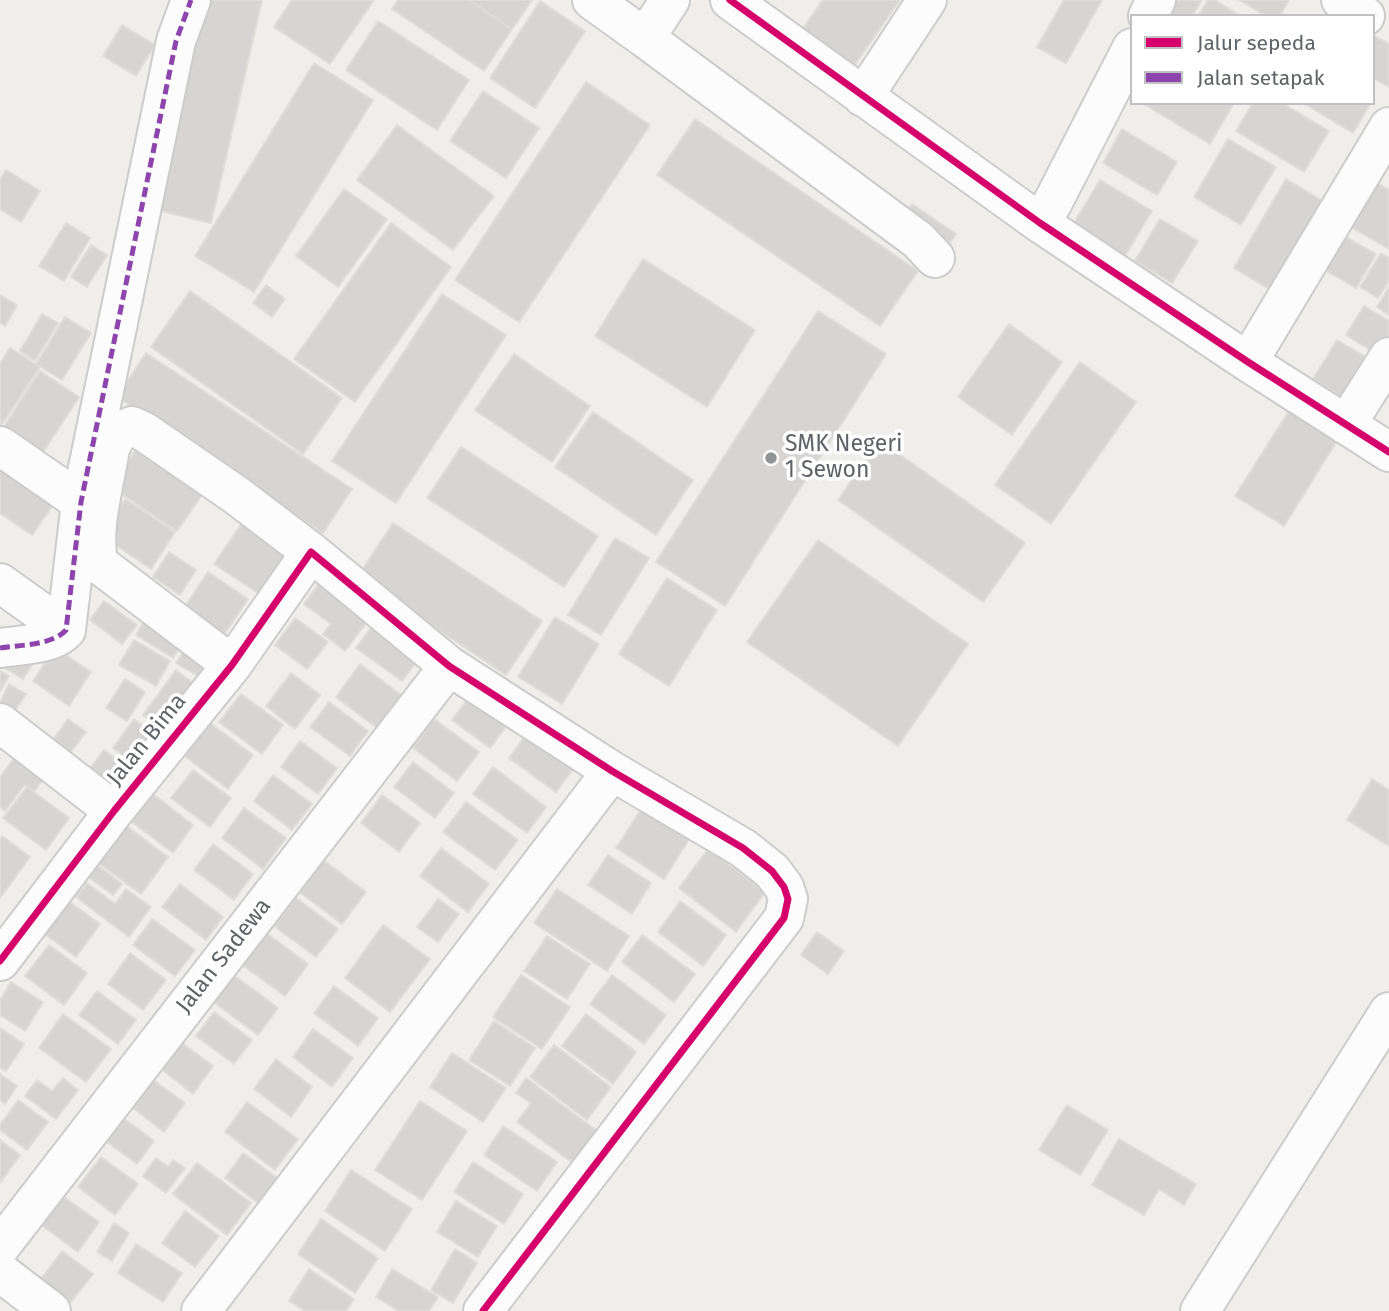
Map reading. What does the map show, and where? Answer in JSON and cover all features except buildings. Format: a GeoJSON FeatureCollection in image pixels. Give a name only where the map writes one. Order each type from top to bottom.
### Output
{"type":"FeatureCollection","features":[{"type":"Feature","properties":{"kind":"street"},"geometry":{"type":"LineString","coordinates":[[0,648],[48,640],[61,636],[66,630],[81,502],[176,41],[191,0]]}},
{"type":"Feature","properties":{"kind":"street"},"geometry":{"type":"LineString","coordinates":[[592,0],[908,232],[935,258]]}},
{"type":"Feature","properties":{"kind":"street"},"geometry":{"type":"LineString","coordinates":[[645,38],[670,0]]}},
{"type":"Feature","properties":{"kind":"street"},"geometry":{"type":"LineString","coordinates":[[730,0],[1040,223],[1248,362],[1389,452]]}},
{"type":"Feature","properties":{"kind":"street"},"geometry":{"type":"LineString","coordinates":[[863,97],[927,0]]}},
{"type":"Feature","properties":{"kind":"street"},"geometry":{"type":"LineString","coordinates":[[1342,0],[1362,14]]}},
{"type":"Feature","properties":{"kind":"street"},"geometry":{"type":"LineString","coordinates":[[1040,223],[1130,52]]}},
{"type":"Feature","properties":{"kind":"street"},"geometry":{"type":"LineString","coordinates":[[1248,362],[1389,127]]}},
{"type":"Feature","properties":{"kind":"street"},"geometry":{"type":"LineString","coordinates":[[1346,425],[1389,357]]}},
{"type":"Feature","properties":{"kind":"street"},"geometry":{"type":"LineString","coordinates":[[232,665],[99,564],[96,538],[110,449],[120,431],[132,426],[143,431],[236,495],[317,557],[449,666],[612,771],[743,848],[772,871],[784,887],[788,899],[784,918],[483,1311]]}},
{"type":"Feature","properties":{"kind":"street"},"geometry":{"type":"LineString","coordinates":[[0,446],[81,502]]}},
{"type":"Feature","properties":{"kind":"street","name":"Jalan Bima"},"geometry":{"type":"LineString","coordinates":[[0,961],[114,811],[317,557]]}},
{"type":"Feature","properties":{"kind":"street"},"geometry":{"type":"LineString","coordinates":[[0,583],[66,630]]}},
{"type":"Feature","properties":{"kind":"street","name":"Jalan Sadewa"},"geometry":{"type":"LineString","coordinates":[[0,1247],[449,666]]}},
{"type":"Feature","properties":{"kind":"street"},"geometry":{"type":"LineString","coordinates":[[0,723],[114,811]]}},
{"type":"Feature","properties":{"kind":"street"},"geometry":{"type":"LineString","coordinates":[[201,1311],[612,771]]}},
{"type":"Feature","properties":{"kind":"street"},"geometry":{"type":"LineString","coordinates":[[1200,1311],[1389,1012]]}},
{"type":"Feature","properties":{"kind":"street"},"geometry":{"type":"LineString","coordinates":[[0,1272],[51,1311]]}},
{"type":"Feature","properties":{"kind":"marked path"},"geometry":{"type":"LineString","coordinates":[[0,648],[53,639],[66,630],[81,502],[176,41],[191,0]]}},
{"type":"Feature","properties":{"kind":"cycle path"},"geometry":{"type":"LineString","coordinates":[[730,0],[1040,223],[1248,362],[1389,452]]}},
{"type":"Feature","properties":{"kind":"cycle path"},"geometry":{"type":"LineString","coordinates":[[0,961],[114,811],[232,665],[311,552],[449,666],[612,771],[743,848],[772,871],[784,887],[788,899],[784,918],[483,1311]]}},
{"type":"Feature","properties":{"kind":"place","name":"SMK Negeri 1 Sewon"},"geometry":{"type":"Point","coordinates":[771,458]}}]}
